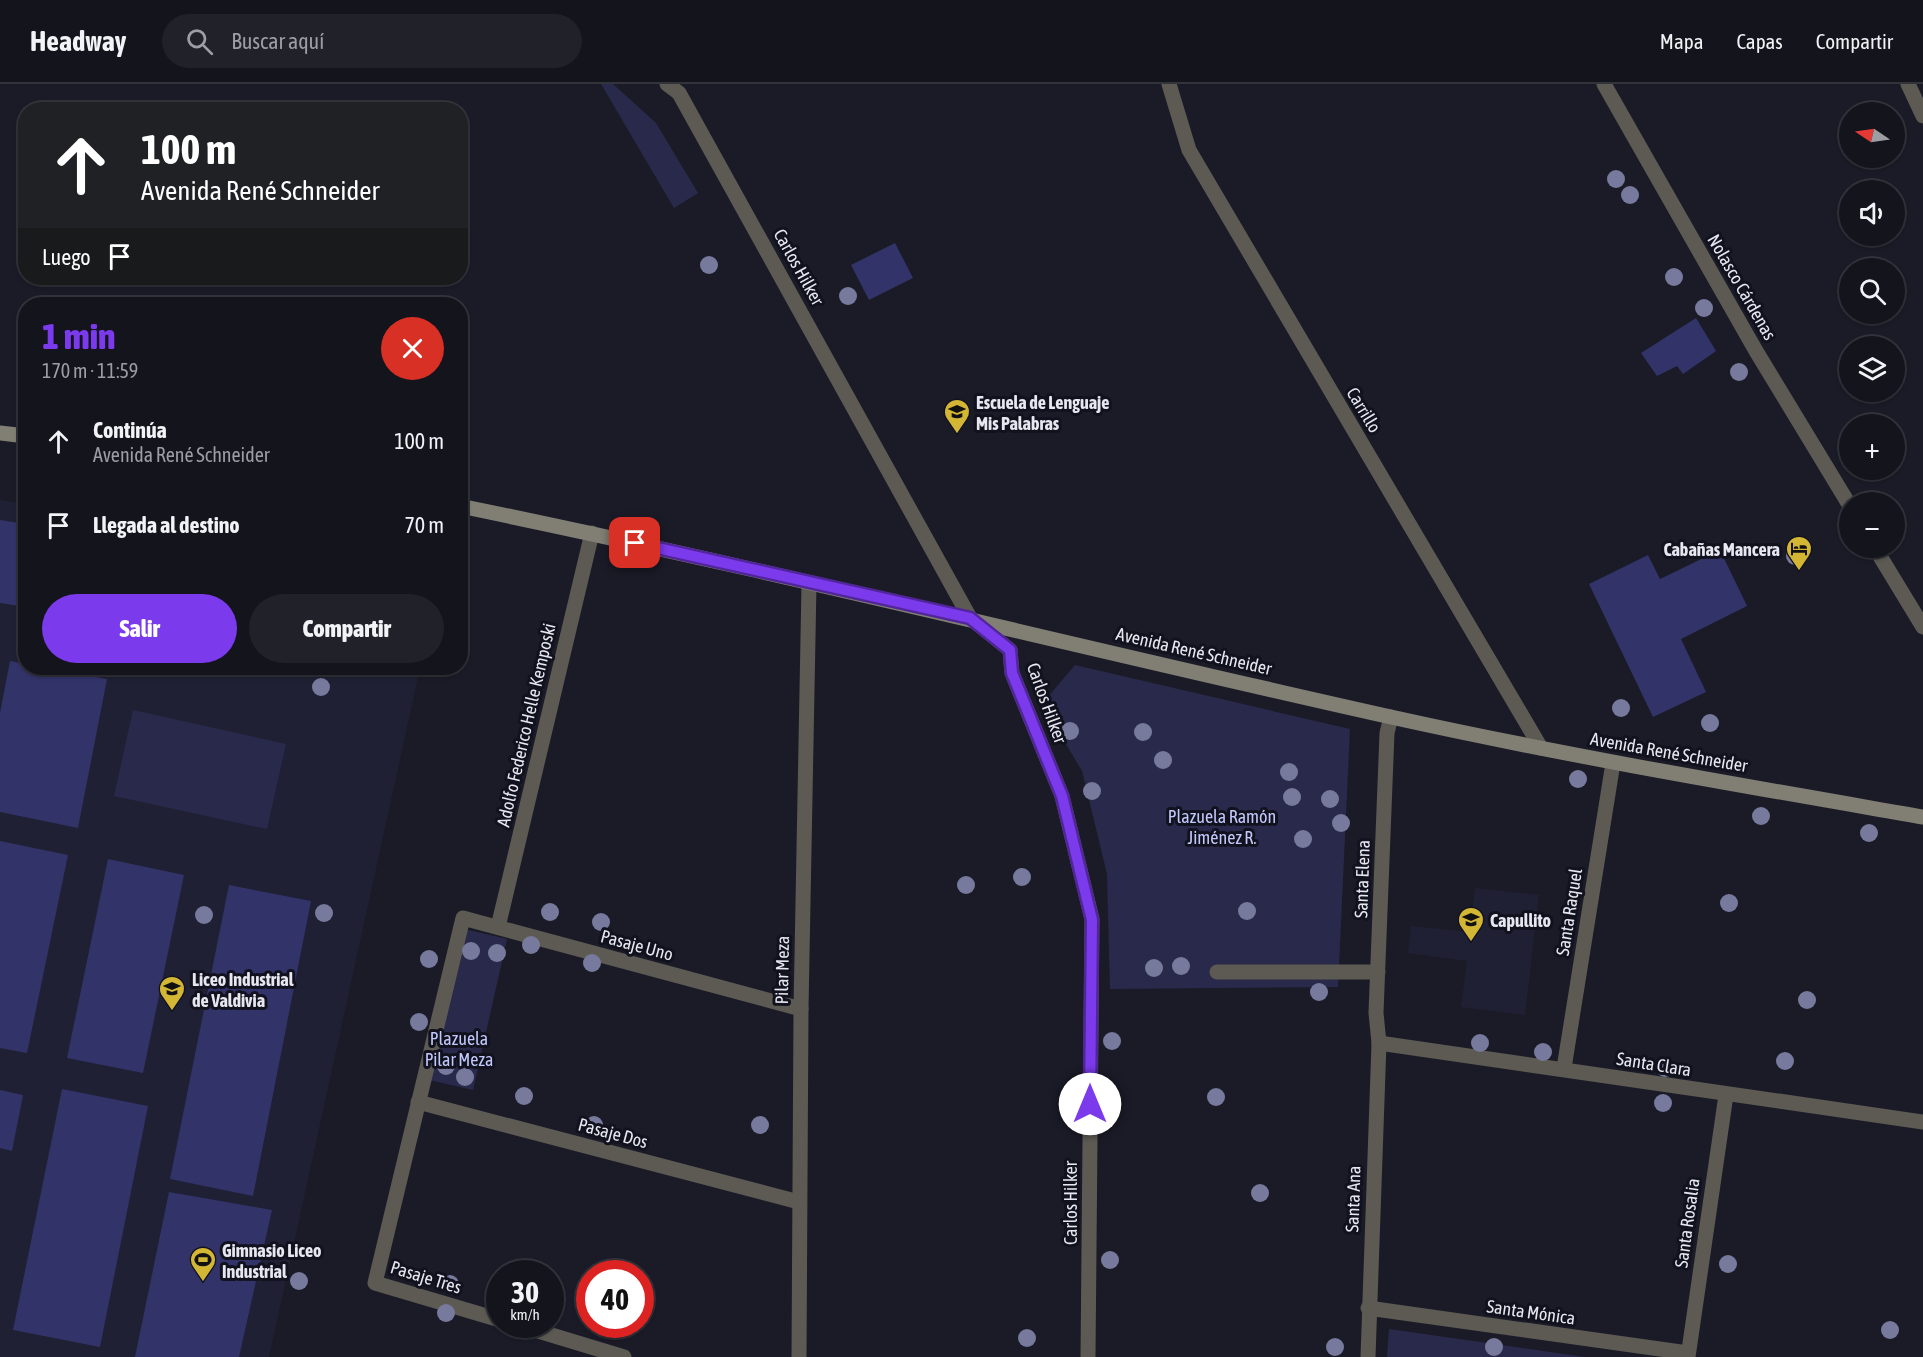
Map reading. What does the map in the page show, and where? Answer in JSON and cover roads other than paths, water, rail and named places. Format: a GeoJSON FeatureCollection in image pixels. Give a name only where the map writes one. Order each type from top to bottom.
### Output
{"type":"FeatureCollection","features":[{"type":"Feature","properties":{"kind":"main road"},"geometry":{"type":"LineString","coordinates":[[0,433],[18,435]]}},
{"type":"Feature","properties":{"kind":"main road","name":"Avenida René Schneider"},"geometry":{"type":"LineString","coordinates":[[468,508],[592,533],[809,584],[970,618],[1391,717],[1613,763],[1923,817]]}},
{"type":"Feature","properties":{"kind":"street","name":"Carlos Hilker"},"geometry":{"type":"LineString","coordinates":[[667,84],[679,93],[970,618],[1010,650],[1012,673],[1062,796],[1092,920],[1088,1357]]}},
{"type":"Feature","properties":{"kind":"street","name":"Carrillo"},"geometry":{"type":"LineString","coordinates":[[1169,84],[1188,150],[1541,748]]}},
{"type":"Feature","properties":{"kind":"street","name":"Nolasco Cárdenas"},"geometry":{"type":"LineString","coordinates":[[1604,84],[1756,351],[1842,492]]}},
{"type":"Feature","properties":{"kind":"street"},"geometry":{"type":"LineString","coordinates":[[1908,84],[1923,116]]}},
{"type":"Feature","properties":{"kind":"street","name":"Adolfo Federico Helle Kemposki"},"geometry":{"type":"LineString","coordinates":[[498,927],[592,533]]}},
{"type":"Feature","properties":{"kind":"street"},"geometry":{"type":"LineString","coordinates":[[1881,558],[1923,627]]}},
{"type":"Feature","properties":{"kind":"street","name":"Pilar Meza"},"geometry":{"type":"LineString","coordinates":[[799,1357],[801,1010],[809,584]]}},
{"type":"Feature","properties":{"kind":"street","name":"Santa Elena"},"geometry":{"type":"LineString","coordinates":[[1379,1043],[1376,1013],[1387,733],[1391,717]]}},
{"type":"Feature","properties":{"kind":"street","name":"Santa Raquel"},"geometry":{"type":"LineString","coordinates":[[1564,1068],[1613,763]]}},
{"type":"Feature","properties":{"kind":"street","name":"Pasaje Uno"},"geometry":{"type":"LineString","coordinates":[[418,1102],[463,918],[801,1010]]}},
{"type":"Feature","properties":{"kind":"street"},"geometry":{"type":"LineString","coordinates":[[1217,972],[1378,972]]}},
{"type":"Feature","properties":{"kind":"street","name":"Santa Clara"},"geometry":{"type":"LineString","coordinates":[[1379,1043],[1564,1068],[1726,1095],[1923,1122]]}},
{"type":"Feature","properties":{"kind":"street","name":"Santa Ana"},"geometry":{"type":"LineString","coordinates":[[1368,1357],[1379,1043]]}},
{"type":"Feature","properties":{"kind":"street","name":"Santa Rosalia"},"geometry":{"type":"LineString","coordinates":[[1688,1355],[1726,1095]]}},
{"type":"Feature","properties":{"kind":"street","name":"Pasaje Dos"},"geometry":{"type":"LineString","coordinates":[[418,1102],[799,1202]]}},
{"type":"Feature","properties":{"kind":"street","name":"Pasaje Tres"},"geometry":{"type":"LineString","coordinates":[[418,1102],[375,1283],[486,1316]]}},
{"type":"Feature","properties":{"kind":"street","name":"Santa Mónica"},"geometry":{"type":"LineString","coordinates":[[1368,1308],[1688,1355]]}},
{"type":"Feature","properties":{"kind":"street"},"geometry":{"type":"LineString","coordinates":[[561,1338],[624,1357]]}},
{"type":"Feature","properties":{"kind":"place","name":"Escuela de Lenguaje Mis Palabras"},"geometry":{"type":"Point","coordinates":[957,435]}},
{"type":"Feature","properties":{"kind":"place","name":"Cabañas Mancera"},"geometry":{"type":"Point","coordinates":[1799,572]}},
{"type":"Feature","properties":{"kind":"place","name":"Capullito"},"geometry":{"type":"Point","coordinates":[1471,943]}},
{"type":"Feature","properties":{"kind":"place","name":"Liceo Industrial de Valdivia"},"geometry":{"type":"Point","coordinates":[172,1012]}},
{"type":"Feature","properties":{"kind":"place","name":"Gimnasio Liceo Industrial"},"geometry":{"type":"Point","coordinates":[203,1283]}},
{"type":"Feature","properties":{"kind":"park label","name":"Plazuela Ramón Jiménez R."},"geometry":{"type":"Point","coordinates":[1222,826]}},
{"type":"Feature","properties":{"kind":"park label","name":"Plazuela Pilar Meza"},"geometry":{"type":"Point","coordinates":[459,1048]}}]}
